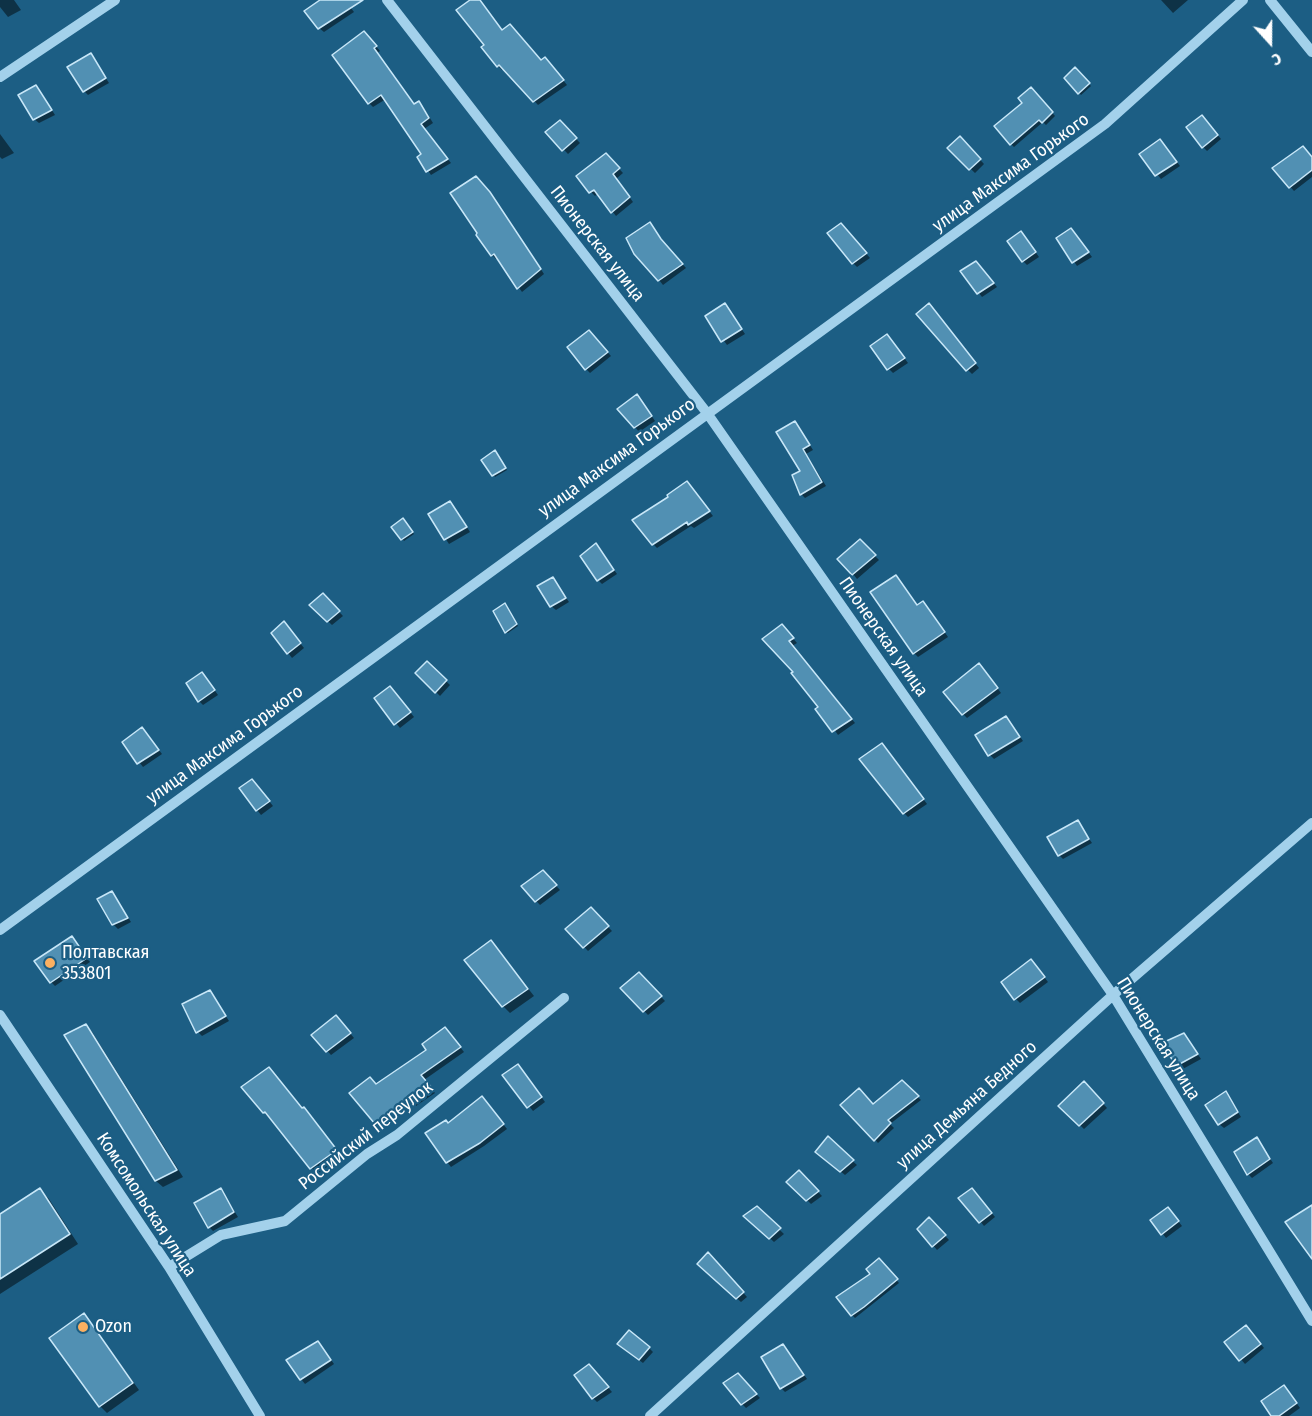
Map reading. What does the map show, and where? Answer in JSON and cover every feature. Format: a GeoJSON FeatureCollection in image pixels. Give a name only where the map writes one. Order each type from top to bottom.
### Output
{"type":"FeatureCollection","features":[{"type":"Feature","properties":{"kind":"street"},"geometry":{"type":"LineString","coordinates":[[0,77],[115,0]]}},
{"type":"Feature","properties":{"kind":"street","name":"Пионерская улица"},"geometry":{"type":"LineString","coordinates":[[387,0],[707,413],[1113,994],[1312,1320]]}},
{"type":"Feature","properties":{"kind":"street","name":"улица Максима Горького"},"geometry":{"type":"LineString","coordinates":[[0,930],[1105,124],[1243,0]]}},
{"type":"Feature","properties":{"kind":"street"},"geometry":{"type":"LineString","coordinates":[[1270,0],[1312,52]]}},
{"type":"Feature","properties":{"kind":"street","name":"улица Демьяна Бедного"},"geometry":{"type":"LineString","coordinates":[[650,1416],[1113,994],[1312,823]]}},
{"type":"Feature","properties":{"kind":"street","name":"Российский переулок"},"geometry":{"type":"LineString","coordinates":[[169,1267],[221,1235],[285,1221],[367,1154],[397,1135],[564,998]]}},
{"type":"Feature","properties":{"kind":"street","name":"Комсомольская улица"},"geometry":{"type":"LineString","coordinates":[[0,1015],[169,1267],[260,1416]]}},
{"type":"Feature","properties":{"kind":"building"},"geometry":{"type":"Polygon","coordinates":[[[320,0],[363,0],[318,29],[304,11],[320,0]]]}},
{"type":"Feature","properties":{"kind":"building"},"geometry":{"type":"Polygon","coordinates":[[[470,0],[480,0],[502,30],[510,24],[541,60],[545,57],[564,80],[533,102],[499,65],[497,67],[481,47],[484,45],[456,10],[470,0]]]}},
{"type":"Feature","properties":{"kind":"building"},"geometry":{"type":"Polygon","coordinates":[[[364,31],[377,46],[374,48],[414,104],[419,101],[429,118],[421,124],[448,159],[426,172],[417,157],[421,154],[381,95],[368,104],[332,55],[364,31]]]}},
{"type":"Feature","properties":{"kind":"building"},"geometry":{"type":"Polygon","coordinates":[[[91,53],[106,78],[83,92],[67,67],[91,53]]]}},
{"type":"Feature","properties":{"kind":"building"},"geometry":{"type":"Polygon","coordinates":[[[1075,67],[1090,83],[1078,94],[1064,78],[1075,67]]]}},
{"type":"Feature","properties":{"kind":"building"},"geometry":{"type":"Polygon","coordinates":[[[36,85],[52,110],[33,120],[18,95],[36,85]]]}},
{"type":"Feature","properties":{"kind":"building"},"geometry":{"type":"Polygon","coordinates":[[[1031,87],[1053,112],[1042,123],[1039,120],[1010,145],[994,126],[1022,103],[1018,98],[1031,87]]]}},
{"type":"Feature","properties":{"kind":"building"},"geometry":{"type":"Polygon","coordinates":[[[1202,115],[1218,135],[1202,148],[1186,127],[1202,115]]]}},
{"type":"Feature","properties":{"kind":"building"},"geometry":{"type":"Polygon","coordinates":[[[560,120],[577,138],[562,151],[545,132],[560,120]]]}},
{"type":"Feature","properties":{"kind":"building"},"geometry":{"type":"Polygon","coordinates":[[[960,136],[981,159],[969,170],[947,148],[960,136]]]}},
{"type":"Feature","properties":{"kind":"building"},"geometry":{"type":"Polygon","coordinates":[[[1160,139],[1177,162],[1155,176],[1139,154],[1160,139]]]}},
{"type":"Feature","properties":{"kind":"building"},"geometry":{"type":"Polygon","coordinates":[[[1303,146],[1312,157],[1312,170],[1289,188],[1272,168],[1303,146]]]}},
{"type":"Feature","properties":{"kind":"building"},"geometry":{"type":"Polygon","coordinates":[[[606,153],[620,168],[613,174],[630,197],[611,213],[594,190],[589,193],[576,176],[606,153]]]}},
{"type":"Feature","properties":{"kind":"building"},"geometry":{"type":"Polygon","coordinates":[[[476,176],[490,192],[541,269],[517,289],[494,254],[491,256],[476,235],[477,233],[450,193],[476,176]]]}},
{"type":"Feature","properties":{"kind":"building"},"geometry":{"type":"Polygon","coordinates":[[[650,222],[661,239],[683,264],[658,281],[634,254],[626,238],[650,222]]]}},
{"type":"Feature","properties":{"kind":"building"},"geometry":{"type":"Polygon","coordinates":[[[841,223],[867,253],[852,264],[827,233],[841,223]]]}},
{"type":"Feature","properties":{"kind":"building"},"geometry":{"type":"Polygon","coordinates":[[[1071,228],[1089,252],[1072,263],[1056,238],[1071,228]]]}},
{"type":"Feature","properties":{"kind":"building"},"geometry":{"type":"Polygon","coordinates":[[[1021,231],[1036,252],[1022,262],[1007,241],[1021,231]]]}},
{"type":"Feature","properties":{"kind":"building"},"geometry":{"type":"Polygon","coordinates":[[[976,261],[994,283],[977,294],[960,271],[976,261]]]}},
{"type":"Feature","properties":{"kind":"building"},"geometry":{"type":"Polygon","coordinates":[[[725,303],[742,329],[721,342],[705,316],[725,303]]]}},
{"type":"Feature","properties":{"kind":"building"},"geometry":{"type":"Polygon","coordinates":[[[929,303],[976,363],[966,371],[916,314],[929,303]]]}},
{"type":"Feature","properties":{"kind":"building"},"geometry":{"type":"Polygon","coordinates":[[[589,330],[608,352],[585,370],[567,347],[589,330]]]}},
{"type":"Feature","properties":{"kind":"building"},"geometry":{"type":"Polygon","coordinates":[[[887,334],[905,358],[887,370],[870,346],[887,334]]]}},
{"type":"Feature","properties":{"kind":"building"},"geometry":{"type":"Polygon","coordinates":[[[637,394],[652,416],[634,428],[617,409],[637,394]]]}},
{"type":"Feature","properties":{"kind":"building"},"geometry":{"type":"Polygon","coordinates":[[[795,421],[810,445],[803,449],[822,482],[800,495],[792,475],[800,471],[776,432],[795,421]]]}},
{"type":"Feature","properties":{"kind":"building"},"geometry":{"type":"Polygon","coordinates":[[[495,450],[506,468],[492,476],[481,460],[495,450]]]}},
{"type":"Feature","properties":{"kind":"building"},"geometry":{"type":"Polygon","coordinates":[[[687,481],[710,511],[688,525],[687,522],[652,545],[632,520],[668,497],[667,495],[687,481]]]}},
{"type":"Feature","properties":{"kind":"building"},"geometry":{"type":"Polygon","coordinates":[[[450,501],[467,527],[444,540],[428,514],[450,501]]]}},
{"type":"Feature","properties":{"kind":"building"},"geometry":{"type":"Polygon","coordinates":[[[403,518],[413,532],[401,540],[391,527],[403,518]]]}},
{"type":"Feature","properties":{"kind":"building"},"geometry":{"type":"Polygon","coordinates":[[[860,539],[876,555],[852,575],[837,559],[860,539]]]}},
{"type":"Feature","properties":{"kind":"building"},"geometry":{"type":"Polygon","coordinates":[[[596,543],[614,570],[597,581],[580,556],[596,543]]]}},
{"type":"Feature","properties":{"kind":"building"},"geometry":{"type":"Polygon","coordinates":[[[896,575],[917,605],[923,601],[945,632],[913,654],[870,592],[896,575]]]}},
{"type":"Feature","properties":{"kind":"building"},"geometry":{"type":"Polygon","coordinates":[[[553,577],[566,598],[550,607],[537,586],[553,577]]]}},
{"type":"Feature","properties":{"kind":"building"},"geometry":{"type":"Polygon","coordinates":[[[323,593],[340,611],[327,622],[309,605],[323,593]]]}},
{"type":"Feature","properties":{"kind":"building"},"geometry":{"type":"Polygon","coordinates":[[[505,603],[517,624],[505,633],[493,611],[505,603]]]}},
{"type":"Feature","properties":{"kind":"building"},"geometry":{"type":"Polygon","coordinates":[[[284,621],[301,643],[287,654],[271,633],[284,621]]]}},
{"type":"Feature","properties":{"kind":"building"},"geometry":{"type":"Polygon","coordinates":[[[782,624],[794,638],[789,641],[852,719],[832,732],[815,709],[818,707],[791,673],[793,672],[762,639],[782,624]]]}},
{"type":"Feature","properties":{"kind":"building"},"geometry":{"type":"Polygon","coordinates":[[[427,661],[447,680],[435,693],[415,673],[427,661]]]}},
{"type":"Feature","properties":{"kind":"building"},"geometry":{"type":"Polygon","coordinates":[[[979,663],[998,688],[962,715],[943,692],[979,663]]]}},
{"type":"Feature","properties":{"kind":"building"},"geometry":{"type":"Polygon","coordinates":[[[202,672],[215,690],[198,702],[186,683],[202,672]]]}},
{"type":"Feature","properties":{"kind":"building"},"geometry":{"type":"Polygon","coordinates":[[[390,686],[411,712],[394,725],[374,698],[390,686]]]}},
{"type":"Feature","properties":{"kind":"building"},"geometry":{"type":"Polygon","coordinates":[[[1006,716],[1020,737],[988,756],[975,735],[1006,716]]]}},
{"type":"Feature","properties":{"kind":"building"},"geometry":{"type":"Polygon","coordinates":[[[142,727],[159,750],[137,764],[122,742],[142,727]]]}},
{"type":"Feature","properties":{"kind":"building"},"geometry":{"type":"Polygon","coordinates":[[[882,743],[924,799],[903,814],[859,759],[882,743]]]}},
{"type":"Feature","properties":{"kind":"building"},"geometry":{"type":"Polygon","coordinates":[[[252,779],[270,801],[256,811],[239,788],[252,779]]]}},
{"type":"Feature","properties":{"kind":"building"},"geometry":{"type":"Polygon","coordinates":[[[1078,820],[1089,839],[1058,856],[1047,837],[1078,820]]]}},
{"type":"Feature","properties":{"kind":"building"},"geometry":{"type":"Polygon","coordinates":[[[543,870],[557,885],[535,902],[521,886],[543,870]]]}},
{"type":"Feature","properties":{"kind":"building"},"geometry":{"type":"Polygon","coordinates":[[[112,891],[128,918],[112,925],[97,899],[112,891]]]}},
{"type":"Feature","properties":{"kind":"building"},"geometry":{"type":"Polygon","coordinates":[[[591,907],[609,926],[583,948],[565,929],[591,907]]]}},
{"type":"Feature","properties":{"kind":"building"},"geometry":{"type":"Polygon","coordinates":[[[72,936],[87,958],[50,983],[34,961],[72,936]]]}},
{"type":"Feature","properties":{"kind":"building"},"geometry":{"type":"Polygon","coordinates":[[[491,940],[528,989],[502,1007],[464,960],[491,940]]]}},
{"type":"Feature","properties":{"kind":"building"},"geometry":{"type":"Polygon","coordinates":[[[1031,959],[1045,977],[1014,1000],[1001,982],[1031,959]]]}},
{"type":"Feature","properties":{"kind":"building"},"geometry":{"type":"Polygon","coordinates":[[[639,972],[662,996],[643,1012],[620,988],[639,972]]]}},
{"type":"Feature","properties":{"kind":"building"},"geometry":{"type":"Polygon","coordinates":[[[210,990],[226,1016],[196,1033],[182,1004],[210,990]]]}},
{"type":"Feature","properties":{"kind":"building"},"geometry":{"type":"Polygon","coordinates":[[[336,1015],[351,1033],[326,1052],[311,1035],[336,1015]]]}},
{"type":"Feature","properties":{"kind":"building"},"geometry":{"type":"Polygon","coordinates":[[[86,1024],[177,1170],[155,1181],[64,1035],[86,1024]]]}},
{"type":"Feature","properties":{"kind":"building"},"geometry":{"type":"Polygon","coordinates":[[[445,1027],[461,1047],[421,1075],[432,1088],[411,1103],[408,1099],[375,1124],[349,1093],[370,1077],[376,1084],[426,1050],[422,1044],[445,1027]]]}},
{"type":"Feature","properties":{"kind":"building"},"geometry":{"type":"Polygon","coordinates":[[[1184,1033],[1198,1054],[1176,1066],[1162,1043],[1184,1033]]]}},
{"type":"Feature","properties":{"kind":"building"},"geometry":{"type":"Polygon","coordinates":[[[518,1064],[542,1097],[527,1108],[502,1075],[518,1064]]]}},
{"type":"Feature","properties":{"kind":"building"},"geometry":{"type":"Polygon","coordinates":[[[269,1067],[337,1150],[310,1169],[265,1112],[263,1113],[241,1087],[269,1067]]]}},
{"type":"Feature","properties":{"kind":"building"},"geometry":{"type":"Polygon","coordinates":[[[902,1080],[919,1096],[888,1120],[891,1123],[874,1141],[840,1105],[859,1088],[873,1104],[902,1080]]]}},
{"type":"Feature","properties":{"kind":"building"},"geometry":{"type":"Polygon","coordinates":[[[1084,1081],[1104,1103],[1079,1126],[1058,1106],[1084,1081]]]}},
{"type":"Feature","properties":{"kind":"building"},"geometry":{"type":"Polygon","coordinates":[[[1226,1091],[1238,1112],[1218,1125],[1205,1105],[1226,1091]]]}},
{"type":"Feature","properties":{"kind":"building"},"geometry":{"type":"Polygon","coordinates":[[[482,1096],[504,1124],[480,1143],[446,1163],[425,1133],[446,1120],[448,1123],[482,1096]]]}},
{"type":"Feature","properties":{"kind":"building"},"geometry":{"type":"Polygon","coordinates":[[[828,1136],[854,1160],[840,1172],[815,1152],[828,1136]]]}},
{"type":"Feature","properties":{"kind":"building"},"geometry":{"type":"Polygon","coordinates":[[[1257,1137],[1270,1159],[1247,1175],[1234,1152],[1257,1137]]]}},
{"type":"Feature","properties":{"kind":"building"},"geometry":{"type":"Polygon","coordinates":[[[799,1170],[819,1191],[806,1201],[786,1182],[799,1170]]]}},
{"type":"Feature","properties":{"kind":"building"},"geometry":{"type":"Polygon","coordinates":[[[40,1188],[70,1234],[0,1279],[0,1214],[40,1188]]]}},
{"type":"Feature","properties":{"kind":"building"},"geometry":{"type":"Polygon","coordinates":[[[221,1188],[234,1212],[208,1228],[194,1203],[221,1188]]]}},
{"type":"Feature","properties":{"kind":"building"},"geometry":{"type":"Polygon","coordinates":[[[972,1188],[992,1213],[979,1223],[958,1198],[972,1188]]]}},
{"type":"Feature","properties":{"kind":"building"},"geometry":{"type":"Polygon","coordinates":[[[1312,1205],[1312,1259],[1285,1222],[1312,1205]]]}},
{"type":"Feature","properties":{"kind":"building"},"geometry":{"type":"Polygon","coordinates":[[[757,1206],[781,1228],[769,1239],[743,1216],[757,1206]]]}},
{"type":"Feature","properties":{"kind":"building"},"geometry":{"type":"Polygon","coordinates":[[[1168,1207],[1179,1221],[1161,1235],[1150,1220],[1168,1207]]]}},
{"type":"Feature","properties":{"kind":"building"},"geometry":{"type":"Polygon","coordinates":[[[929,1217],[946,1235],[932,1247],[917,1229],[929,1217]]]}},
{"type":"Feature","properties":{"kind":"building"},"geometry":{"type":"Polygon","coordinates":[[[708,1252],[744,1292],[736,1299],[697,1264],[708,1252]]]}},
{"type":"Feature","properties":{"kind":"building"},"geometry":{"type":"Polygon","coordinates":[[[879,1258],[898,1279],[851,1316],[836,1297],[870,1274],[866,1269],[879,1258]]]}},
{"type":"Feature","properties":{"kind":"building"},"geometry":{"type":"Polygon","coordinates":[[[84,1313],[133,1383],[99,1407],[49,1338],[84,1313]]]}},
{"type":"Feature","properties":{"kind":"building"},"geometry":{"type":"Polygon","coordinates":[[[1246,1325],[1261,1344],[1239,1361],[1224,1342],[1246,1325]]]}},
{"type":"Feature","properties":{"kind":"building"},"geometry":{"type":"Polygon","coordinates":[[[629,1330],[650,1347],[639,1360],[617,1344],[629,1330]]]}},
{"type":"Feature","properties":{"kind":"building"},"geometry":{"type":"Polygon","coordinates":[[[318,1341],[331,1360],[300,1380],[286,1360],[318,1341]]]}},
{"type":"Feature","properties":{"kind":"building"},"geometry":{"type":"Polygon","coordinates":[[[783,1344],[804,1375],[780,1389],[761,1357],[783,1344]]]}},
{"type":"Feature","properties":{"kind":"building"},"geometry":{"type":"Polygon","coordinates":[[[589,1364],[609,1387],[592,1399],[574,1375],[589,1364]]]}},
{"type":"Feature","properties":{"kind":"building"},"geometry":{"type":"Polygon","coordinates":[[[738,1373],[757,1394],[741,1405],[723,1383],[738,1373]]]}},
{"type":"Feature","properties":{"kind":"building"},"geometry":{"type":"Polygon","coordinates":[[[1284,1385],[1297,1403],[1279,1416],[1271,1416],[1261,1401],[1284,1385]]]}},
{"type":"Feature","properties":{"kind":"place","name":"Полтавская 353801"},"geometry":{"type":"Point","coordinates":[50,963]}},
{"type":"Feature","properties":{"kind":"place","name":"Ozon"},"geometry":{"type":"Point","coordinates":[83,1327]}}]}
